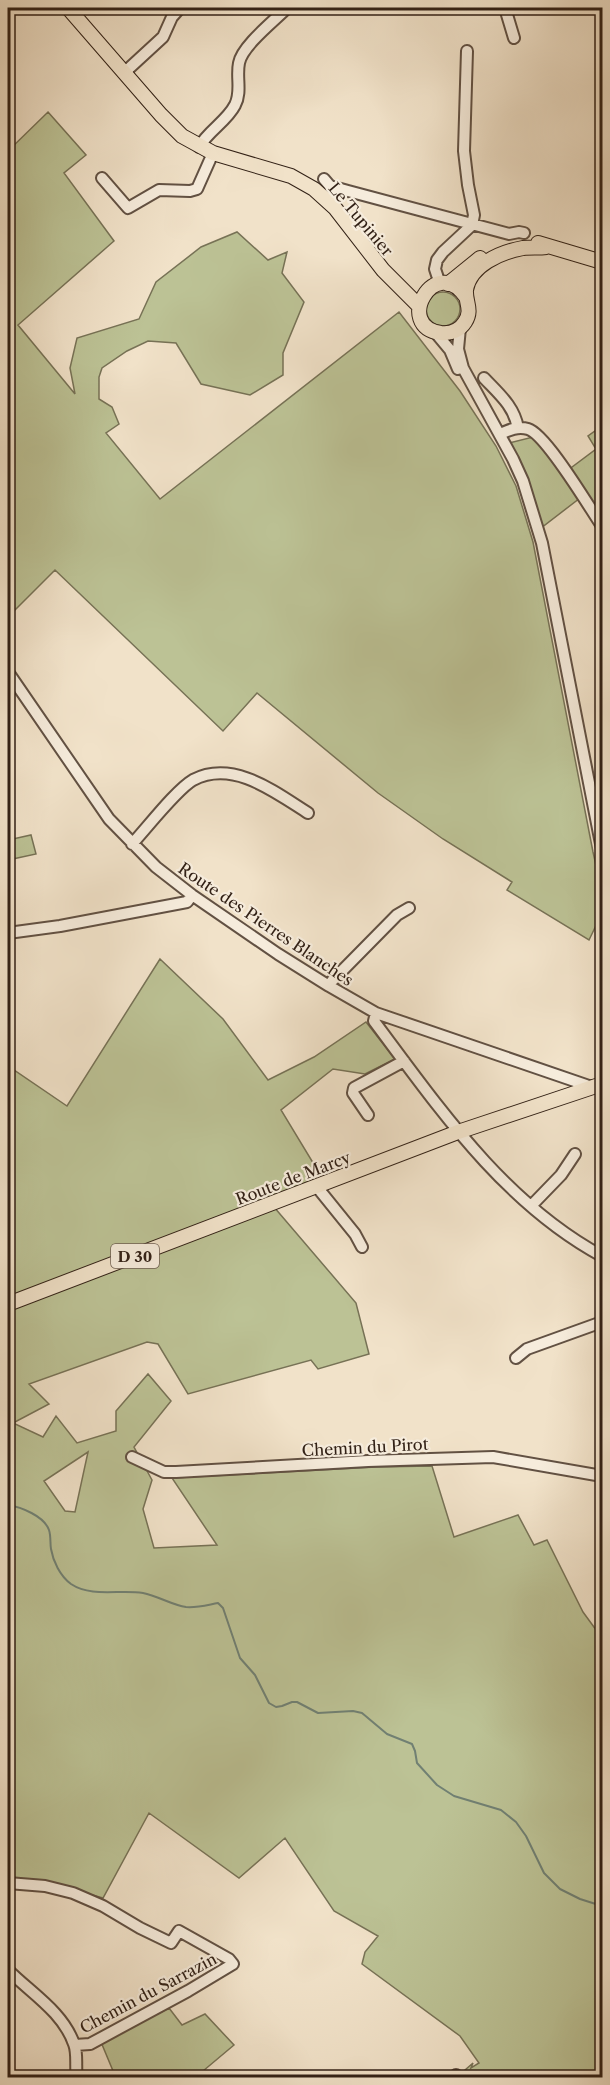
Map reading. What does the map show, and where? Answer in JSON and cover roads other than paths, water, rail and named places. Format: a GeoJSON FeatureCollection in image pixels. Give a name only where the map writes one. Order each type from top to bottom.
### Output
{"type":"FeatureCollection","features":[{"type":"Feature","properties":{"kind":"main road","name":"Le Tupinier"},"geometry":{"type":"LineString","coordinates":[[68,8],[182,136],[213,153],[291,176],[314,189],[335,208],[383,270],[419,306]]}},
{"type":"Feature","properties":{"kind":"main road"},"geometry":{"type":"LineString","coordinates":[[383,270],[411,285],[438,286],[459,288],[466,297],[469,314],[460,328],[444,333],[435,332],[423,321],[419,306],[438,286],[495,250],[529,242],[603,262]]}},
{"type":"Feature","properties":{"kind":"main road"},"geometry":{"type":"LineString","coordinates":[[466,297],[467,286],[474,275],[490,260],[519,249],[546,247]]}},
{"type":"Feature","properties":{"kind":"main road","name":"Route de Marcy"},"geometry":{"type":"LineString","coordinates":[[8,1304],[458,1132],[599,1086]]}},
{"type":"Feature","properties":{"kind":"street"},"geometry":{"type":"LineString","coordinates":[[125,72],[163,37],[172,17],[180,8]]}},
{"type":"Feature","properties":{"kind":"street"},"geometry":{"type":"LineString","coordinates":[[199,147],[231,112],[236,103],[238,65],[244,51],[287,8]]}},
{"type":"Feature","properties":{"kind":"street"},"geometry":{"type":"LineString","coordinates":[[505,8],[514,38]]}},
{"type":"Feature","properties":{"kind":"street"},"geometry":{"type":"LineString","coordinates":[[438,286],[435,269],[437,260],[473,220],[465,151],[467,51]]}},
{"type":"Feature","properties":{"kind":"street"},"geometry":{"type":"LineString","coordinates":[[102,178],[128,208],[159,190],[190,191],[197,189],[213,153]]}},
{"type":"Feature","properties":{"kind":"street","name":"Le Tupinier"},"geometry":{"type":"LineString","coordinates":[[324,179],[330,186],[348,191],[473,220],[509,234],[524,233]]}},
{"type":"Feature","properties":{"kind":"street"},"geometry":{"type":"LineString","coordinates":[[460,328],[459,349],[466,377],[500,434],[523,482],[542,543],[603,849]]}},
{"type":"Feature","properties":{"kind":"street"},"geometry":{"type":"LineString","coordinates":[[435,332],[444,341],[463,378],[477,396]]}},
{"type":"Feature","properties":{"kind":"street"},"geometry":{"type":"LineString","coordinates":[[484,378],[510,406],[516,417],[518,428]]}},
{"type":"Feature","properties":{"kind":"street"},"geometry":{"type":"LineString","coordinates":[[500,434],[518,428],[528,429],[540,438],[603,526]]}},
{"type":"Feature","properties":{"kind":"street","name":"Route des Pierres Blanches"},"geometry":{"type":"LineString","coordinates":[[8,672],[109,819],[156,867],[192,895],[329,986],[376,1013],[599,1086]]}},
{"type":"Feature","properties":{"kind":"street"},"geometry":{"type":"LineString","coordinates":[[132,844],[191,781],[210,774],[227,773],[247,778],[272,790],[308,813]]}},
{"type":"Feature","properties":{"kind":"street"},"geometry":{"type":"LineString","coordinates":[[8,933],[60,926],[187,902],[192,895]]}},
{"type":"Feature","properties":{"kind":"street"},"geometry":{"type":"LineString","coordinates":[[329,986],[397,915],[409,909]]}},
{"type":"Feature","properties":{"kind":"street"},"geometry":{"type":"LineString","coordinates":[[376,1013],[374,1020],[404,1061],[458,1132],[486,1163],[531,1206],[578,1243],[603,1256]]}},
{"type":"Feature","properties":{"kind":"street"},"geometry":{"type":"LineString","coordinates":[[368,1114],[353,1093],[354,1088],[404,1061]]}},
{"type":"Feature","properties":{"kind":"street"},"geometry":{"type":"LineString","coordinates":[[531,1206],[561,1175],[575,1154]]}},
{"type":"Feature","properties":{"kind":"street"},"geometry":{"type":"LineString","coordinates":[[317,1187],[355,1234],[362,1247]]}},
{"type":"Feature","properties":{"kind":"street"},"geometry":{"type":"LineString","coordinates":[[516,1358],[527,1349],[603,1322]]}},
{"type":"Feature","properties":{"kind":"street","name":"Chemin du Pirot"},"geometry":{"type":"LineString","coordinates":[[132,1458],[164,1472],[176,1472],[368,1461],[494,1457],[603,1476]]}},
{"type":"Feature","properties":{"kind":"street","name":"Chemin du Sarrazin"},"geometry":{"type":"LineString","coordinates":[[8,1883],[73,1893],[103,1906],[171,1943],[179,1931],[229,1959],[233,1964],[90,2044],[75,2045]]}},
{"type":"Feature","properties":{"kind":"street"},"geometry":{"type":"LineString","coordinates":[[8,1970],[60,2019],[75,2045],[77,2078]]}},
{"type":"Feature","properties":{"kind":"waterway"},"geometry":{"type":"LineString","coordinates":[[8,1505],[32,1513],[42,1520],[50,1532],[52,1554],[58,1568],[67,1581],[79,1588],[97,1592],[143,1593],[186,1607],[218,1603],[223,1608],[240,1658],[255,1675],[269,1703],[276,1707],[297,1702],[318,1713],[353,1711],[362,1713],[387,1734],[412,1744],[417,1763],[437,1785],[454,1796],[501,1810],[516,1822],[526,1836],[544,1873],[560,1889],[602,1906]]}}]}
